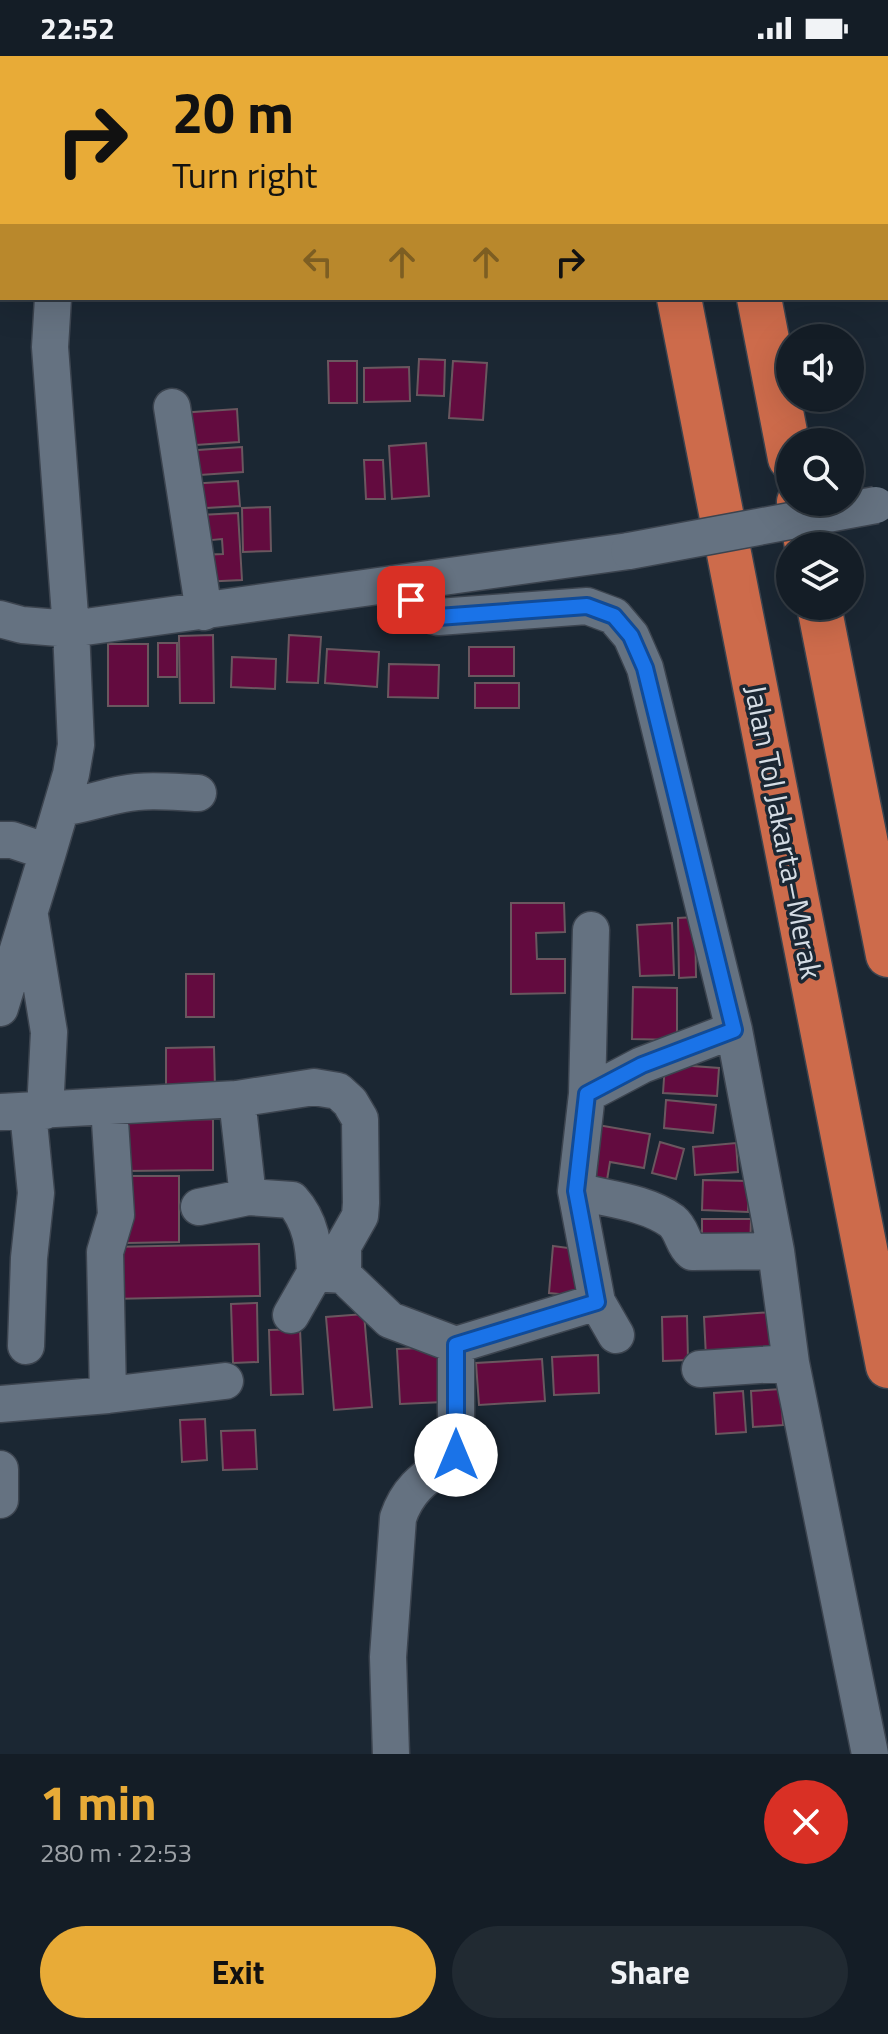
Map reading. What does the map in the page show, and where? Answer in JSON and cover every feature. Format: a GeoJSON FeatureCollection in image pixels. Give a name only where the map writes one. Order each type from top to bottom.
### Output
{"type":"FeatureCollection","features":[{"type":"Feature","properties":{"kind":"highway","name":"Jalan Tol Jakarta–Merak"},"geometry":{"type":"LineString","coordinates":[[679,300],[888,1366]]}},
{"type":"Feature","properties":{"kind":"highway"},"geometry":{"type":"LineString","coordinates":[[759,300],[784,428]]}},
{"type":"Feature","properties":{"kind":"highway"},"geometry":{"type":"LineString","coordinates":[[822,620],[888,955]]}},
{"type":"Feature","properties":{"kind":"street"},"geometry":{"type":"LineString","coordinates":[[0,1008],[15,911],[48,852],[76,745],[71,629],[50,347],[53,300]]}},
{"type":"Feature","properties":{"kind":"street"},"geometry":{"type":"LineString","coordinates":[[172,407],[204,612]]}},
{"type":"Feature","properties":{"kind":"street"},"geometry":{"type":"LineString","coordinates":[[0,619],[22,625],[71,629],[204,612],[629,551],[882,503]]}},
{"type":"Feature","properties":{"kind":"street"},"geometry":{"type":"LineString","coordinates":[[408,583],[411,600],[420,612],[438,617],[587,606],[614,616],[631,636],[645,668],[734,1030],[776,1251],[791,1363],[870,1754]]}},
{"type":"Feature","properties":{"kind":"street"},"geometry":{"type":"LineString","coordinates":[[61,808],[148,791],[198,793]]}},
{"type":"Feature","properties":{"kind":"street"},"geometry":{"type":"LineString","coordinates":[[0,840],[12,840],[48,852]]}},
{"type":"Feature","properties":{"kind":"street"},"geometry":{"type":"LineString","coordinates":[[15,911],[49,1032],[24,1111],[36,1193],[15,1260],[26,1346]]}},
{"type":"Feature","properties":{"kind":"street"},"geometry":{"type":"LineString","coordinates":[[591,930],[587,1094],[576,1191],[597,1302],[616,1335]]}},
{"type":"Feature","properties":{"kind":"street"},"geometry":{"type":"LineString","coordinates":[[587,1094],[642,1065],[734,1030]]}},
{"type":"Feature","properties":{"kind":"street"},"geometry":{"type":"LineString","coordinates":[[24,1111],[237,1099],[314,1087],[338,1091],[350,1102],[360,1119],[360,1216],[329,1274],[291,1315]]}},
{"type":"Feature","properties":{"kind":"street"},"geometry":{"type":"LineString","coordinates":[[237,1099],[248,1197]]}},
{"type":"Feature","properties":{"kind":"street"},"geometry":{"type":"LineString","coordinates":[[108,1395],[105,1252],[116,1215],[109,1106]]}},
{"type":"Feature","properties":{"kind":"street"},"geometry":{"type":"LineString","coordinates":[[576,1191],[654,1211],[675,1223],[692,1252],[776,1251]]}},
{"type":"Feature","properties":{"kind":"street"},"geometry":{"type":"LineString","coordinates":[[199,1207],[248,1197],[292,1200],[300,1208],[329,1274],[390,1320],[456,1345],[597,1302]]}},
{"type":"Feature","properties":{"kind":"street"},"geometry":{"type":"LineString","coordinates":[[391,1754],[388,1657],[398,1518],[412,1488],[456,1455],[456,1345]]}},
{"type":"Feature","properties":{"kind":"street"},"geometry":{"type":"LineString","coordinates":[[700,1369],[791,1363]]}},
{"type":"Feature","properties":{"kind":"street"},"geometry":{"type":"LineString","coordinates":[[0,1404],[225,1381]]}},
{"type":"Feature","properties":{"kind":"street"},"geometry":{"type":"LineString","coordinates":[[0,1469],[0,1500]]}},
{"type":"Feature","properties":{"kind":"building"},"geometry":{"type":"Polygon","coordinates":[[[419,359],[445,360],[444,396],[417,395],[419,359]]]}},
{"type":"Feature","properties":{"kind":"building"},"geometry":{"type":"Polygon","coordinates":[[[328,361],[357,361],[357,403],[329,403],[328,361]]]}},
{"type":"Feature","properties":{"kind":"building"},"geometry":{"type":"Polygon","coordinates":[[[453,361],[487,363],[483,420],[449,418],[453,361]]]}},
{"type":"Feature","properties":{"kind":"building"},"geometry":{"type":"Polygon","coordinates":[[[409,367],[410,401],[364,402],[364,368],[409,367]]]}},
{"type":"Feature","properties":{"kind":"building"},"geometry":{"type":"Polygon","coordinates":[[[237,409],[239,442],[181,446],[179,413],[237,409]]]}},
{"type":"Feature","properties":{"kind":"building"},"geometry":{"type":"Polygon","coordinates":[[[426,443],[429,496],[392,499],[389,446],[426,443]]]}},
{"type":"Feature","properties":{"kind":"building"},"geometry":{"type":"Polygon","coordinates":[[[242,447],[243,472],[185,476],[183,451],[242,447]]]}},
{"type":"Feature","properties":{"kind":"building"},"geometry":{"type":"Polygon","coordinates":[[[364,460],[383,460],[385,499],[366,499],[364,460]]]}},
{"type":"Feature","properties":{"kind":"building"},"geometry":{"type":"Polygon","coordinates":[[[238,481],[240,506],[189,509],[188,484],[238,481]]]}},
{"type":"Feature","properties":{"kind":"building"},"geometry":{"type":"Polygon","coordinates":[[[270,507],[271,551],[243,552],[242,508],[270,507]]]}},
{"type":"Feature","properties":{"kind":"building"},"geometry":{"type":"Polygon","coordinates":[[[238,513],[242,580],[201,582],[199,555],[223,554],[222,539],[201,541],[200,515],[238,513]]]}},
{"type":"Feature","properties":{"kind":"building"},"geometry":{"type":"Polygon","coordinates":[[[213,635],[214,703],[180,703],[179,636],[213,635]]]}},
{"type":"Feature","properties":{"kind":"building"},"geometry":{"type":"Polygon","coordinates":[[[289,635],[321,637],[318,683],[287,682],[289,635]]]}},
{"type":"Feature","properties":{"kind":"building"},"geometry":{"type":"Polygon","coordinates":[[[158,643],[177,643],[177,677],[158,677],[158,643]]]}},
{"type":"Feature","properties":{"kind":"building"},"geometry":{"type":"Polygon","coordinates":[[[108,644],[148,644],[148,706],[108,706],[108,644]]]}},
{"type":"Feature","properties":{"kind":"building"},"geometry":{"type":"Polygon","coordinates":[[[469,647],[514,647],[514,676],[469,676],[469,647]]]}},
{"type":"Feature","properties":{"kind":"building"},"geometry":{"type":"Polygon","coordinates":[[[327,649],[379,652],[377,687],[325,683],[327,649]]]}},
{"type":"Feature","properties":{"kind":"building"},"geometry":{"type":"Polygon","coordinates":[[[232,657],[276,659],[275,689],[231,687],[232,657]]]}},
{"type":"Feature","properties":{"kind":"building"},"geometry":{"type":"Polygon","coordinates":[[[389,664],[439,665],[438,698],[388,697],[389,664]]]}},
{"type":"Feature","properties":{"kind":"building"},"geometry":{"type":"Polygon","coordinates":[[[475,683],[519,683],[519,708],[475,708],[475,683]]]}},
{"type":"Feature","properties":{"kind":"building"},"geometry":{"type":"Polygon","coordinates":[[[511,903],[564,903],[565,932],[536,933],[537,959],[565,959],[565,993],[511,994],[511,903]]]}},
{"type":"Feature","properties":{"kind":"building"},"geometry":{"type":"Polygon","coordinates":[[[695,917],[696,977],[679,978],[678,918],[695,917]]]}},
{"type":"Feature","properties":{"kind":"building"},"geometry":{"type":"Polygon","coordinates":[[[672,923],[674,975],[640,976],[637,925],[672,923]]]}},
{"type":"Feature","properties":{"kind":"building"},"geometry":{"type":"Polygon","coordinates":[[[186,974],[214,974],[214,1017],[186,1017],[186,974]]]}},
{"type":"Feature","properties":{"kind":"building"},"geometry":{"type":"Polygon","coordinates":[[[633,987],[677,988],[677,1040],[632,1039],[633,987]]]}},
{"type":"Feature","properties":{"kind":"building"},"geometry":{"type":"Polygon","coordinates":[[[214,1047],[215,1088],[166,1089],[166,1048],[214,1047]]]}},
{"type":"Feature","properties":{"kind":"building"},"geometry":{"type":"Polygon","coordinates":[[[665,1064],[719,1068],[717,1096],[663,1093],[665,1064]]]}},
{"type":"Feature","properties":{"kind":"building"},"geometry":{"type":"Polygon","coordinates":[[[666,1100],[716,1105],[713,1133],[664,1128],[666,1100]]]}},
{"type":"Feature","properties":{"kind":"building"},"geometry":{"type":"Polygon","coordinates":[[[213,1119],[213,1170],[124,1171],[124,1120],[213,1119]]]}},
{"type":"Feature","properties":{"kind":"building"},"geometry":{"type":"Polygon","coordinates":[[[592,1124],[650,1134],[644,1168],[610,1162],[606,1186],[581,1181],[592,1124]]]}},
{"type":"Feature","properties":{"kind":"building"},"geometry":{"type":"Polygon","coordinates":[[[660,1142],[684,1149],[676,1179],[652,1173],[660,1142]]]}},
{"type":"Feature","properties":{"kind":"building"},"geometry":{"type":"Polygon","coordinates":[[[736,1143],[738,1172],[695,1175],[693,1147],[736,1143]]]}},
{"type":"Feature","properties":{"kind":"building"},"geometry":{"type":"Polygon","coordinates":[[[126,1176],[179,1176],[179,1242],[126,1243],[126,1176]]]}},
{"type":"Feature","properties":{"kind":"building"},"geometry":{"type":"Polygon","coordinates":[[[703,1180],[749,1181],[748,1212],[702,1210],[703,1180]]]}},
{"type":"Feature","properties":{"kind":"building"},"geometry":{"type":"Polygon","coordinates":[[[702,1219],[751,1219],[750,1250],[702,1250],[702,1219]]]}},
{"type":"Feature","properties":{"kind":"building"},"geometry":{"type":"Polygon","coordinates":[[[259,1244],[260,1296],[110,1299],[109,1247],[259,1244]]]}},
{"type":"Feature","properties":{"kind":"building"},"geometry":{"type":"Polygon","coordinates":[[[553,1246],[584,1250],[580,1296],[549,1293],[553,1246]]]}},
{"type":"Feature","properties":{"kind":"building"},"geometry":{"type":"Polygon","coordinates":[[[257,1303],[258,1362],[233,1363],[231,1304],[257,1303]]]}},
{"type":"Feature","properties":{"kind":"building"},"geometry":{"type":"Polygon","coordinates":[[[772,1312],[774,1352],[706,1357],[704,1317],[772,1312]]]}},
{"type":"Feature","properties":{"kind":"building"},"geometry":{"type":"Polygon","coordinates":[[[364,1314],[372,1407],[334,1410],[326,1317],[364,1314]]]}},
{"type":"Feature","properties":{"kind":"building"},"geometry":{"type":"Polygon","coordinates":[[[687,1316],[688,1360],[663,1361],[662,1317],[687,1316]]]}},
{"type":"Feature","properties":{"kind":"building"},"geometry":{"type":"Polygon","coordinates":[[[300,1329],[303,1394],[271,1395],[269,1330],[300,1329]]]}},
{"type":"Feature","properties":{"kind":"building"},"geometry":{"type":"Polygon","coordinates":[[[442,1347],[444,1402],[400,1404],[397,1349],[442,1347]]]}},
{"type":"Feature","properties":{"kind":"building"},"geometry":{"type":"Polygon","coordinates":[[[598,1355],[599,1393],[554,1395],[552,1357],[598,1355]]]}},
{"type":"Feature","properties":{"kind":"building"},"geometry":{"type":"Polygon","coordinates":[[[542,1359],[545,1401],[479,1405],[476,1363],[542,1359]]]}},
{"type":"Feature","properties":{"kind":"building"},"geometry":{"type":"Polygon","coordinates":[[[781,1389],[783,1425],[753,1427],[751,1391],[781,1389]]]}},
{"type":"Feature","properties":{"kind":"building"},"geometry":{"type":"Polygon","coordinates":[[[743,1391],[746,1432],[716,1434],[714,1393],[743,1391]]]}},
{"type":"Feature","properties":{"kind":"building"},"geometry":{"type":"Polygon","coordinates":[[[205,1419],[207,1460],[182,1462],[180,1420],[205,1419]]]}},
{"type":"Feature","properties":{"kind":"building"},"geometry":{"type":"Polygon","coordinates":[[[255,1430],[257,1469],[223,1470],[221,1431],[255,1430]]]}},
{"type":"Feature","properties":{"kind":"route"},"geometry":{"type":"LineString","coordinates":[[411,600],[420,612],[438,617],[587,606],[614,616],[631,636],[645,668],[734,1030],[642,1065],[587,1094],[576,1191],[597,1302],[456,1345],[456,1455]]}}]}
